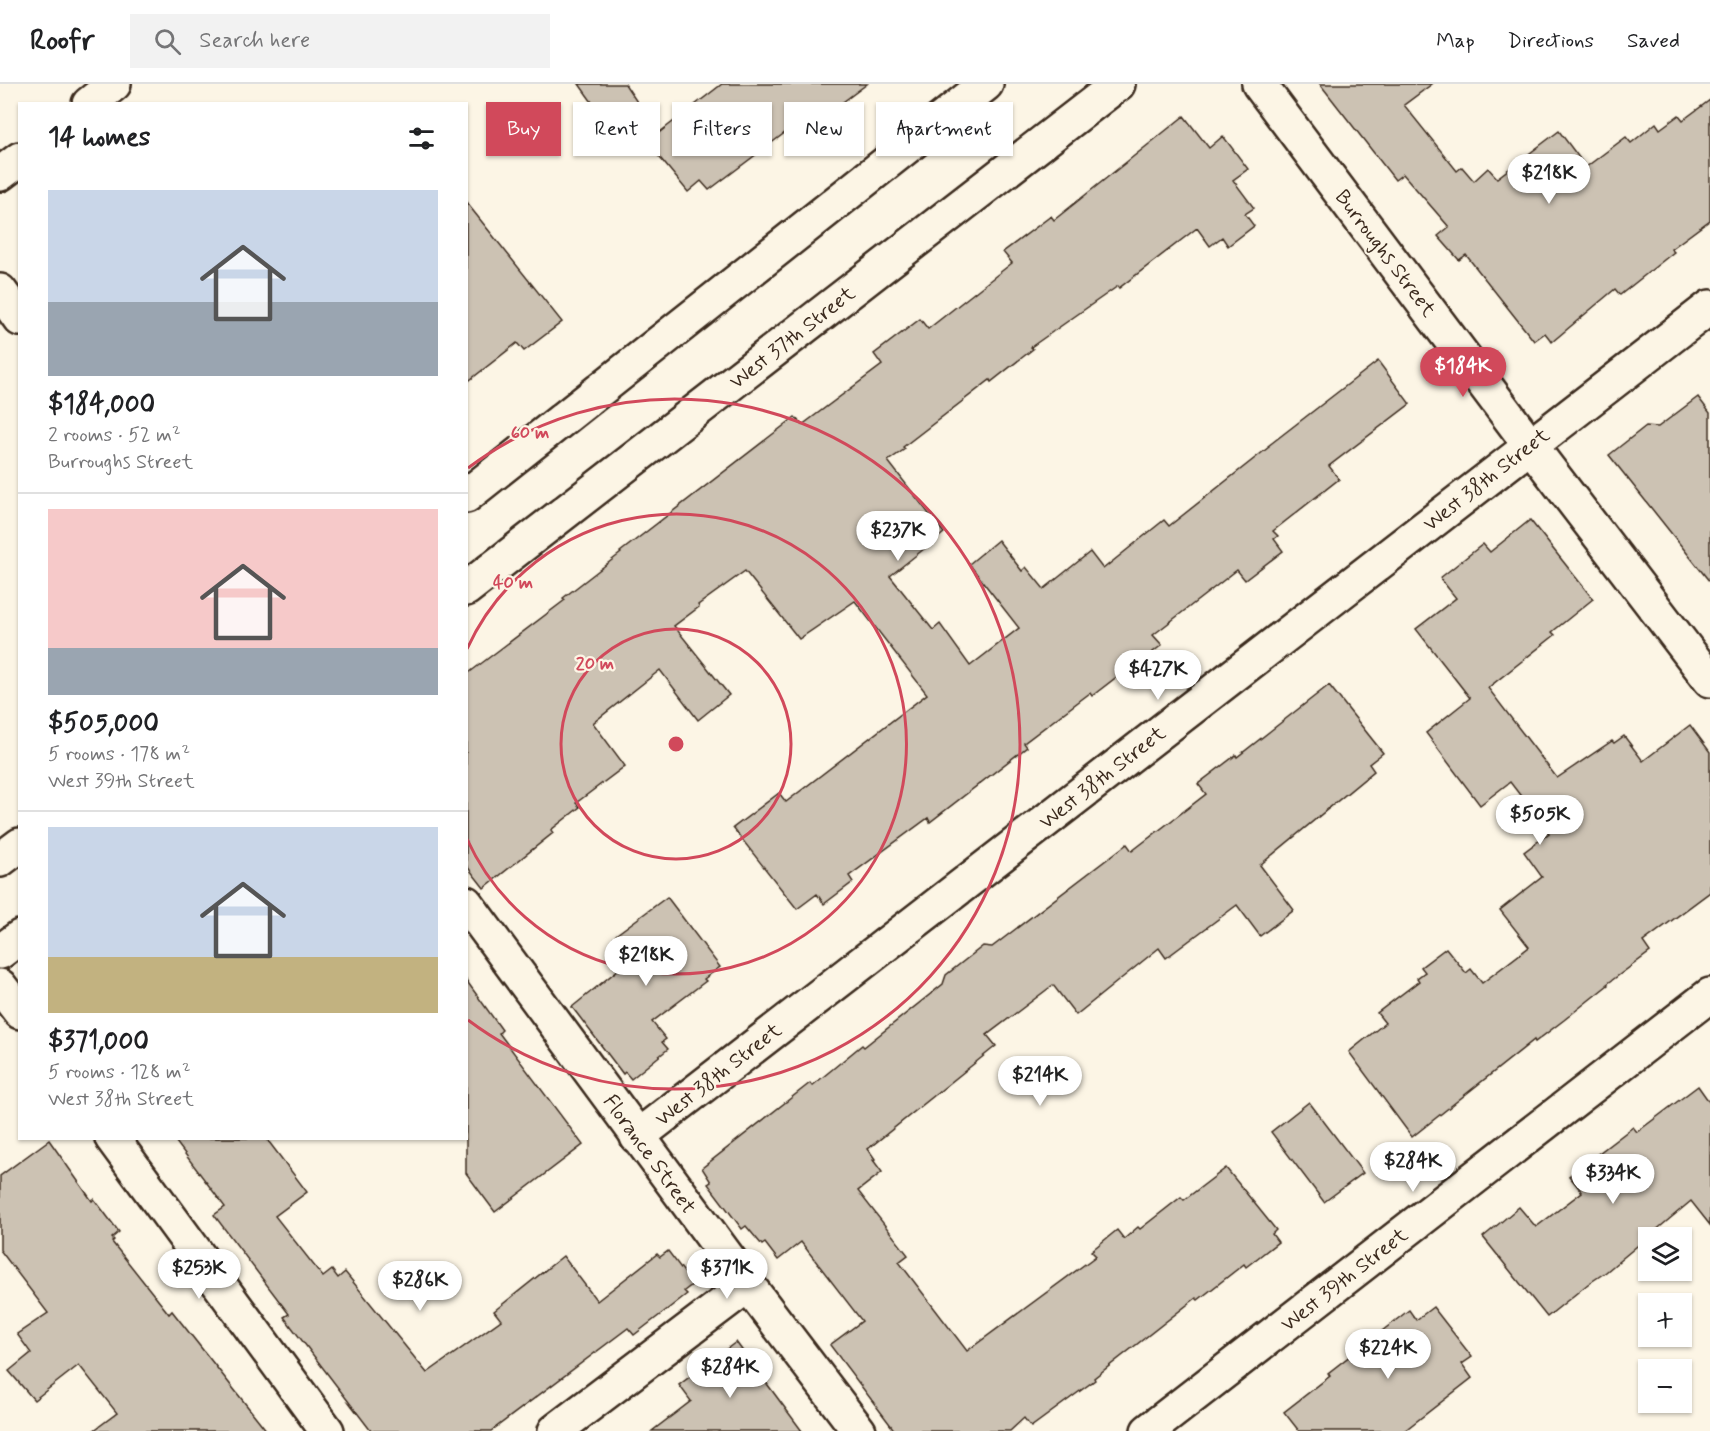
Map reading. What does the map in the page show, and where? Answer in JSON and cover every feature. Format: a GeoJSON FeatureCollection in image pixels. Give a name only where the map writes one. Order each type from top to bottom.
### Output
{"type":"FeatureCollection","features":[{"type":"Feature","properties":{"kind":"street"},"geometry":{"type":"LineString","coordinates":[[92,102],[114,84]]}},
{"type":"Feature","properties":{"kind":"street"},"geometry":{"type":"LineString","coordinates":[[468,494],[986,84]]}},
{"type":"Feature","properties":{"kind":"street","name":"West 37th Street"},"geometry":{"type":"LineString","coordinates":[[468,587],[1118,84]]}},
{"type":"Feature","properties":{"kind":"street","name":"Burroughs Street"},"geometry":{"type":"LineString","coordinates":[[1258,84],[1710,680]]}},
{"type":"Feature","properties":{"kind":"street"},"geometry":{"type":"LineString","coordinates":[[0,174],[18,160]]}},
{"type":"Feature","properties":{"kind":"street"},"geometry":{"type":"LineString","coordinates":[[0,291],[18,316]]}},
{"type":"Feature","properties":{"kind":"street","name":"West 38th Street"},"geometry":{"type":"LineString","coordinates":[[637,1137],[1710,307]]}},
{"type":"Feature","properties":{"kind":"street"},"geometry":{"type":"LineString","coordinates":[[0,860],[18,846]]}},
{"type":"Feature","properties":{"kind":"street","name":"Florance Street"},"geometry":{"type":"LineString","coordinates":[[468,906],[637,1137],[860,1431]]}},
{"type":"Feature","properties":{"kind":"street"},"geometry":{"type":"LineString","coordinates":[[0,952],[18,938]]}},
{"type":"Feature","properties":{"kind":"street"},"geometry":{"type":"LineString","coordinates":[[0,986],[18,1009]]}},
{"type":"Feature","properties":{"kind":"street","name":"West 39th Street"},"geometry":{"type":"LineString","coordinates":[[1148,1431],[1710,995]]}},
{"type":"Feature","properties":{"kind":"street"},"geometry":{"type":"LineString","coordinates":[[113,1140],[327,1431]]}},
{"type":"Feature","properties":{"kind":"street"},"geometry":{"type":"LineString","coordinates":[[555,1431],[748,1285]]}},
{"type":"Feature","properties":{"kind":"building"},"geometry":{"type":"Polygon","coordinates":[[[579,84],[625,84],[637,102],[592,102],[579,84]]]}},
{"type":"Feature","properties":{"kind":"building"},"geometry":{"type":"Polygon","coordinates":[[[722,84],[867,84],[843,102],[784,102],[784,134],[772,143],[772,102],[699,102],[722,84]]]}},
{"type":"Feature","properties":{"kind":"building"},"geometry":{"type":"Polygon","coordinates":[[[1320,84],[1432,84],[1404,105],[1457,171],[1462,167],[1474,181],[1488,168],[1497,178],[1559,131],[1586,167],[1626,137],[1631,143],[1656,123],[1660,129],[1679,115],[1683,120],[1710,100],[1710,220],[1671,249],[1674,252],[1620,295],[1615,289],[1552,342],[1545,333],[1534,341],[1466,255],[1459,260],[1438,236],[1449,227],[1403,174],[1395,180],[1320,84]]]}},
{"type":"Feature","properties":{"kind":"building"},"geometry":{"type":"Polygon","coordinates":[[[1184,116],[1209,148],[1223,136],[1248,169],[1233,180],[1254,208],[1245,214],[1254,226],[1228,246],[1222,237],[1210,246],[1197,228],[1119,288],[1118,286],[1031,347],[1033,349],[903,447],[905,449],[888,461],[944,533],[890,576],[933,630],[940,624],[970,666],[1019,628],[969,564],[998,540],[1022,571],[1026,567],[1044,589],[1090,552],[1103,569],[1164,520],[1169,526],[1378,361],[1410,404],[1329,466],[1339,479],[1273,531],[1278,536],[1274,539],[1283,551],[1245,580],[1237,570],[1153,635],[1162,645],[1119,678],[1118,676],[1092,696],[1090,693],[1024,743],[1027,747],[930,822],[928,818],[849,876],[853,882],[824,904],[817,894],[797,909],[733,828],[779,793],[786,802],[927,694],[855,601],[799,639],[745,571],[698,605],[699,607],[674,626],[729,695],[698,720],[660,670],[593,723],[625,766],[576,803],[580,807],[551,830],[553,833],[484,888],[468,868],[468,673],[565,600],[563,598],[620,552],[795,417],[802,425],[882,365],[874,354],[920,319],[928,329],[1012,263],[1003,252],[1051,216],[1054,220],[1184,116]]]}},
{"type":"Feature","properties":{"kind":"building"},"geometry":{"type":"Polygon","coordinates":[[[672,123],[672,156],[754,156],[709,190],[701,181],[688,192],[658,156],[660,132],[672,123]]]}},
{"type":"Feature","properties":{"kind":"building"},"geometry":{"type":"Polygon","coordinates":[[[468,204],[562,322],[524,351],[517,343],[468,381],[468,204]]]}},
{"type":"Feature","properties":{"kind":"building"},"geometry":{"type":"Polygon","coordinates":[[[1698,397],[1710,413],[1710,582],[1609,455],[1646,426],[1658,427],[1698,397]]]}},
{"type":"Feature","properties":{"kind":"building"},"geometry":{"type":"Polygon","coordinates":[[[1530,520],[1593,599],[1552,632],[1555,635],[1488,688],[1557,778],[1612,741],[1614,743],[1624,736],[1643,761],[1690,725],[1710,752],[1710,892],[1643,942],[1650,952],[1412,1137],[1349,1052],[1385,1023],[1377,1013],[1419,981],[1417,978],[1425,972],[1421,967],[1446,948],[1466,973],[1471,969],[1482,983],[1529,947],[1500,910],[1542,877],[1524,852],[1549,833],[1510,782],[1480,805],[1426,733],[1470,698],[1416,629],[1456,598],[1440,578],[1483,544],[1490,552],[1530,520]]]}},
{"type":"Feature","properties":{"kind":"building"},"geometry":{"type":"Polygon","coordinates":[[[1329,685],[1383,753],[1369,764],[1374,771],[1260,865],[1294,910],[1260,936],[1237,905],[1166,958],[1159,948],[1076,1015],[1053,985],[987,1035],[996,1046],[868,1149],[882,1172],[858,1191],[908,1255],[899,1262],[967,1351],[1096,1256],[1091,1251],[1117,1230],[1124,1239],[1181,1197],[1184,1200],[1226,1168],[1276,1230],[1272,1234],[1278,1242],[1246,1267],[1244,1264],[1198,1300],[1196,1298],[1094,1378],[1095,1380],[1031,1427],[1024,1418],[1010,1431],[895,1431],[830,1345],[862,1321],[801,1242],[778,1260],[765,1243],[762,1245],[746,1226],[742,1229],[708,1184],[711,1182],[702,1168],[810,1083],[812,1086],[862,1045],[864,1047],[943,984],[946,975],[983,946],[992,947],[1127,844],[1132,851],[1206,794],[1198,784],[1236,755],[1237,757],[1329,685]]]}},
{"type":"Feature","properties":{"kind":"building"},"geometry":{"type":"Polygon","coordinates":[[[667,897],[720,967],[704,979],[706,981],[652,1022],[666,1039],[662,1042],[668,1049],[631,1079],[625,1072],[623,1074],[572,1007],[630,960],[614,938],[617,934],[667,897]]]}},
{"type":"Feature","properties":{"kind":"building"},"geometry":{"type":"Polygon","coordinates":[[[468,983],[502,1030],[499,1033],[583,1145],[495,1212],[466,1173],[468,983]]]}},
{"type":"Feature","properties":{"kind":"building"},"geometry":{"type":"Polygon","coordinates":[[[1698,1086],[1710,1103],[1710,1225],[1691,1201],[1660,1227],[1638,1227],[1638,1245],[1547,1317],[1483,1237],[1519,1207],[1536,1227],[1582,1192],[1569,1176],[1633,1127],[1637,1132],[1698,1086]]]}},
{"type":"Feature","properties":{"kind":"building"},"geometry":{"type":"Polygon","coordinates":[[[1309,1102],[1363,1173],[1324,1202],[1271,1132],[1309,1102]]]}},
{"type":"Feature","properties":{"kind":"building"},"geometry":{"type":"Polygon","coordinates":[[[49,1140],[92,1201],[94,1199],[119,1232],[112,1238],[114,1240],[112,1242],[169,1314],[172,1311],[267,1431],[93,1431],[117,1413],[79,1365],[34,1400],[9,1371],[31,1353],[17,1334],[48,1313],[0,1250],[0,1176],[49,1140]]]}},
{"type":"Feature","properties":{"kind":"building"},"geometry":{"type":"Polygon","coordinates":[[[175,1140],[268,1140],[307,1192],[275,1216],[323,1277],[332,1270],[338,1278],[345,1272],[427,1373],[501,1320],[494,1311],[563,1256],[597,1301],[657,1254],[660,1257],[668,1251],[693,1284],[684,1291],[687,1294],[634,1335],[628,1328],[491,1431],[371,1431],[284,1317],[289,1314],[214,1215],[225,1207],[175,1140]]]}},
{"type":"Feature","properties":{"kind":"building"},"geometry":{"type":"Polygon","coordinates":[[[1433,1307],[1472,1357],[1462,1364],[1472,1378],[1404,1431],[1299,1431],[1284,1412],[1330,1376],[1328,1373],[1409,1310],[1416,1320],[1433,1307]]]}},
{"type":"Feature","properties":{"kind":"building"},"geometry":{"type":"Polygon","coordinates":[[[736,1342],[802,1431],[652,1431],[691,1401],[679,1385],[736,1342]]]}}]}
